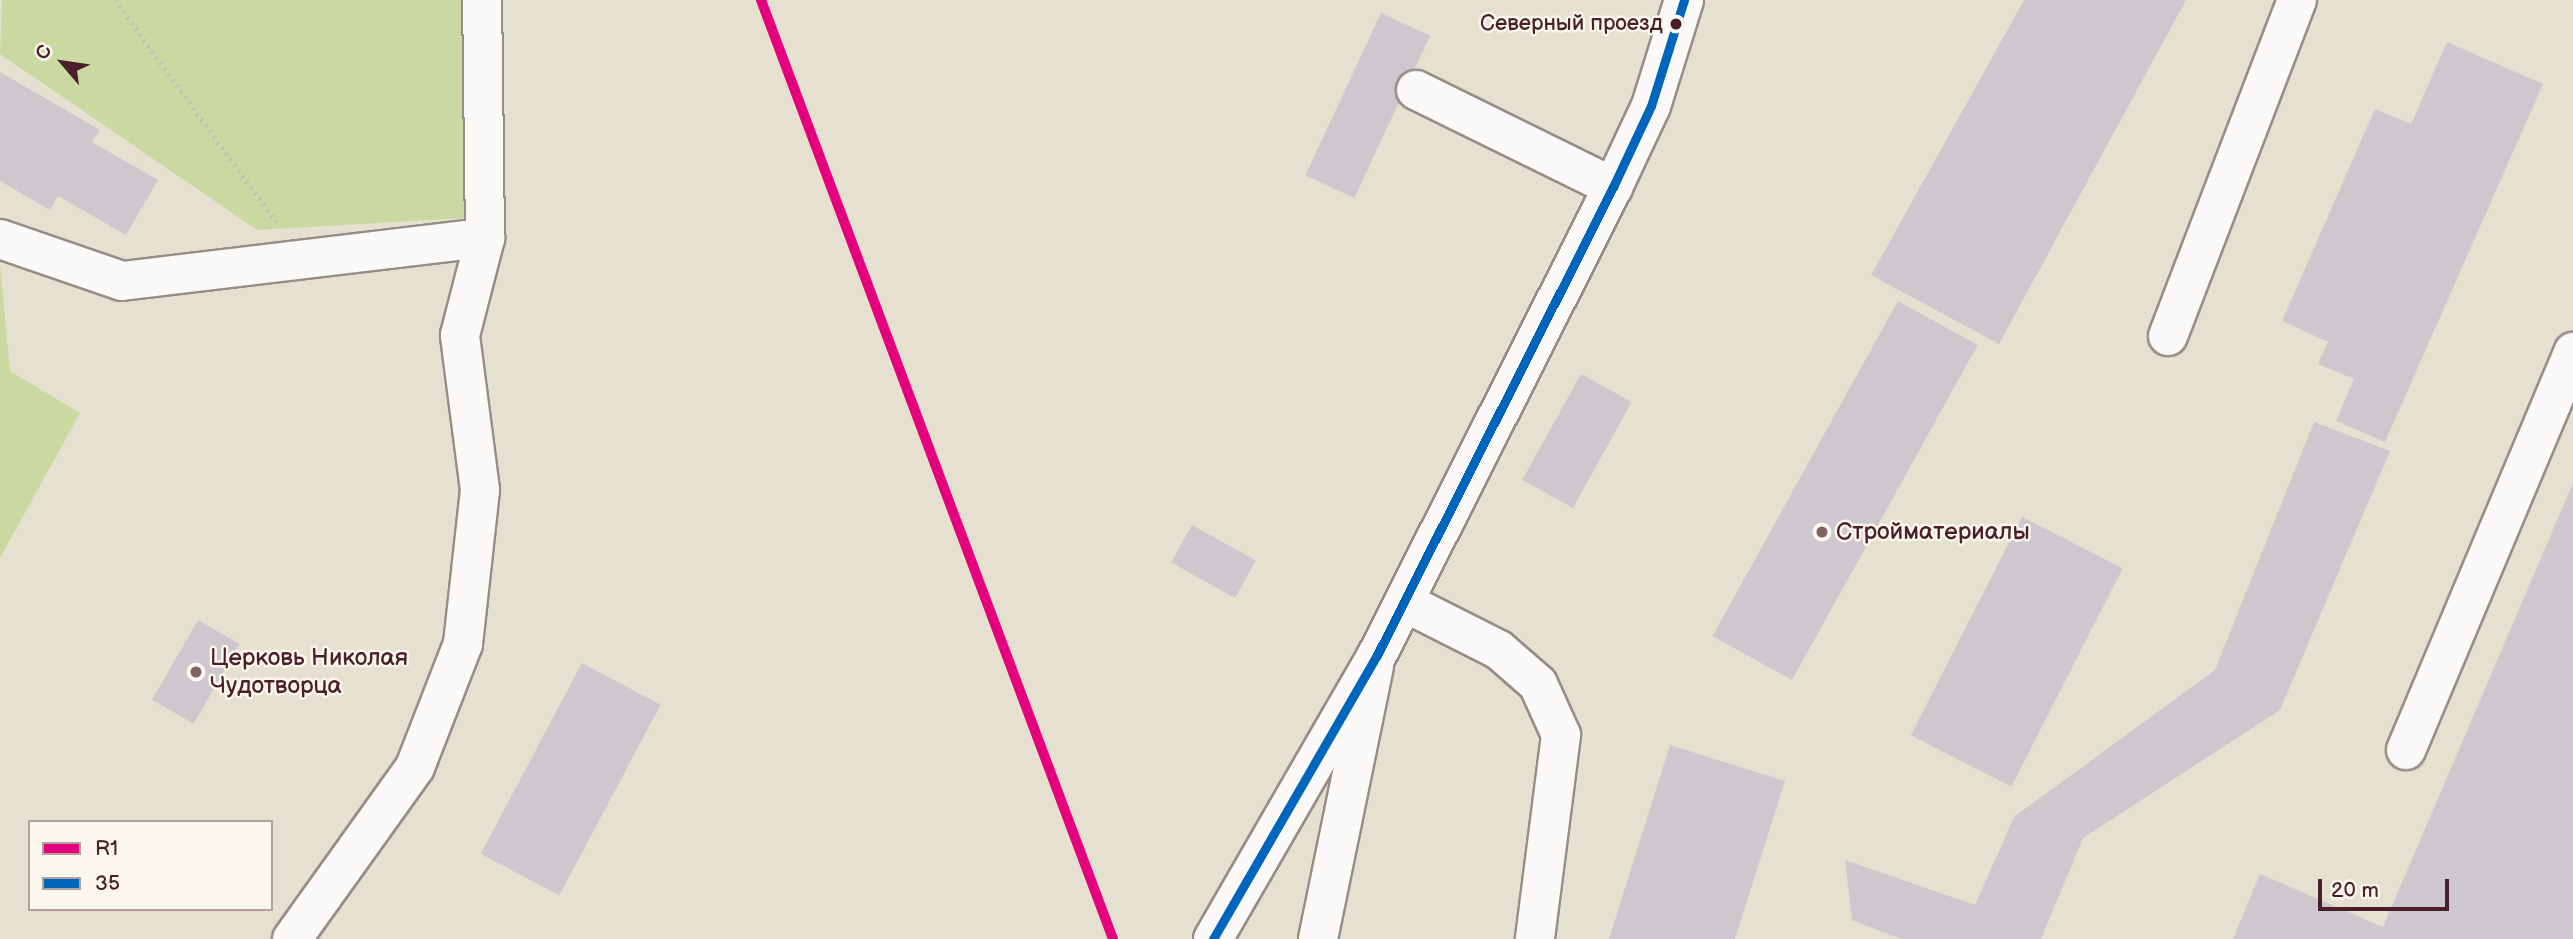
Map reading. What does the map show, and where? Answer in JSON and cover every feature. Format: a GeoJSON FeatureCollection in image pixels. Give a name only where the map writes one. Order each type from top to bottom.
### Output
{"type":"FeatureCollection","features":[{"type":"Feature","properties":{"kind":"main road"},"geometry":{"type":"LineString","coordinates":[[292,939],[415,767],[463,644],[480,490],[460,335],[485,238],[482,0]]}},
{"type":"Feature","properties":{"kind":"main road"},"geometry":{"type":"LineString","coordinates":[[1213,939],[1377,655],[1450,512],[1651,106],[1684,0]]}},
{"type":"Feature","properties":{"kind":"main road"},"geometry":{"type":"LineString","coordinates":[[2168,336],[2297,0]]}},
{"type":"Feature","properties":{"kind":"main road"},"geometry":{"type":"LineString","coordinates":[[1416,90],[1613,187]]}},
{"type":"Feature","properties":{"kind":"main road"},"geometry":{"type":"LineString","coordinates":[[0,239],[122,281],[485,238]]}},
{"type":"Feature","properties":{"kind":"main road"},"geometry":{"type":"LineString","coordinates":[[2406,750],[2573,352]]}},
{"type":"Feature","properties":{"kind":"main road"},"geometry":{"type":"LineString","coordinates":[[1404,602],[1499,650],[1538,684],[1561,735],[1535,939]]}},
{"type":"Feature","properties":{"kind":"main road"},"geometry":{"type":"LineString","coordinates":[[1318,939],[1377,655]]}},
{"type":"Feature","properties":{"kind":"path"},"geometry":{"type":"LineString","coordinates":[[115,0],[303,259]]}},
{"type":"Feature","properties":{"kind":"green space"},"geometry":{"type":"Polygon","coordinates":[[[2,0],[461,0],[466,218],[257,230],[0,54],[2,0]]]}},
{"type":"Feature","properties":{"kind":"green space"},"geometry":{"type":"Polygon","coordinates":[[[0,263],[10,371],[80,413],[0,558],[0,263]]]}},
{"type":"Feature","properties":{"kind":"building"},"geometry":{"type":"Polygon","coordinates":[[[2024,0],[2186,0],[1999,344],[1871,275],[2024,0]]]}},
{"type":"Feature","properties":{"kind":"building"},"geometry":{"type":"Polygon","coordinates":[[[1381,13],[1430,36],[1354,198],[1305,175],[1381,13]]]}},
{"type":"Feature","properties":{"kind":"building"},"geometry":{"type":"Polygon","coordinates":[[[2447,42],[2543,84],[2385,442],[2336,421],[2354,379],[2318,364],[2328,342],[2282,321],[2375,109],[2411,124],[2447,42]]]}},
{"type":"Feature","properties":{"kind":"building"},"geometry":{"type":"Polygon","coordinates":[[[0,72],[100,130],[92,142],[158,180],[126,235],[58,196],[50,210],[0,181],[0,72]]]}},
{"type":"Feature","properties":{"kind":"building"},"geometry":{"type":"Polygon","coordinates":[[[1898,301],[1978,345],[1792,680],[1712,636],[1898,301]]]}},
{"type":"Feature","properties":{"kind":"building"},"geometry":{"type":"Polygon","coordinates":[[[1581,374],[1632,402],[1573,508],[1522,480],[1581,374]]]}},
{"type":"Feature","properties":{"kind":"building"},"geometry":{"type":"Polygon","coordinates":[[[2314,422],[2390,451],[2280,710],[2083,838],[2041,939],[1901,939],[1852,920],[1845,860],[1975,905],[2014,817],[2215,670],[2314,422]]]}},
{"type":"Feature","properties":{"kind":"building"},"geometry":{"type":"Polygon","coordinates":[[[2573,483],[2573,939],[2233,939],[2260,874],[2383,927],[2573,483]]]}},
{"type":"Feature","properties":{"kind":"building"},"geometry":{"type":"Polygon","coordinates":[[[2022,517],[2123,568],[2011,787],[1911,735],[2022,517]]]}},
{"type":"Feature","properties":{"kind":"building"},"geometry":{"type":"Polygon","coordinates":[[[1192,525],[1256,560],[1235,598],[1171,563],[1192,525]]]}},
{"type":"Feature","properties":{"kind":"building","name":"Церковь Николая Чудотворца"},"geometry":{"type":"Polygon","coordinates":[[[198,620],[240,644],[194,724],[152,700],[198,620]]]}},
{"type":"Feature","properties":{"kind":"building"},"geometry":{"type":"Polygon","coordinates":[[[582,663],[661,705],[559,895],[481,854],[582,663]]]}},
{"type":"Feature","properties":{"kind":"building"},"geometry":{"type":"Polygon","coordinates":[[[1670,745],[1785,781],[1735,939],[1609,939],[1670,745]]]}},
{"type":"Feature","properties":{"kind":"transit line","name":"R1"},"geometry":{"type":"LineString","coordinates":[[761,0],[1113,939]]}},
{"type":"Feature","properties":{"kind":"transit line","name":"35"},"geometry":{"type":"LineString","coordinates":[[1213,939],[1377,655],[1613,187],[1651,106],[1684,0]]}},
{"type":"Feature","properties":{"kind":"place","name":"Северный проезд"},"geometry":{"type":"Point","coordinates":[1676,24]}},
{"type":"Feature","properties":{"kind":"place","name":"Стройматериалы"},"geometry":{"type":"Point","coordinates":[1822,532]}},
{"type":"Feature","properties":{"kind":"place","name":"Церковь Николая Чудотворца"},"geometry":{"type":"Point","coordinates":[196,672]}}]}
